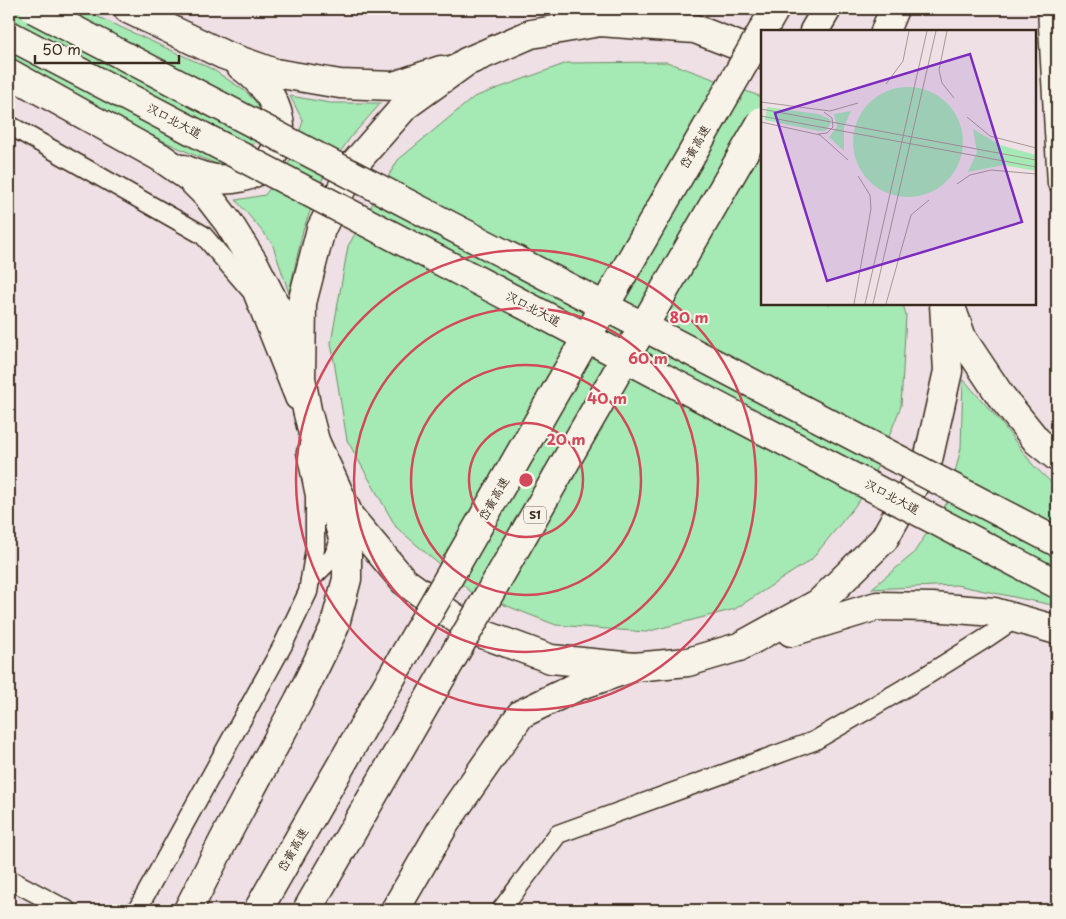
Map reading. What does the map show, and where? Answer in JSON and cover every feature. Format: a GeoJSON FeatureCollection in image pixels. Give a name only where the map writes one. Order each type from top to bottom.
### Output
{"type":"FeatureCollection","features":[{"type":"Feature","properties":{"kind":"main road"},"geometry":{"type":"LineString","coordinates":[[34,9],[1057,542]]}},
{"type":"Feature","properties":{"kind":"main road"},"geometry":{"type":"LineString","coordinates":[[128,9],[224,54],[275,73],[340,84],[394,86],[466,62],[531,34],[600,22],[695,29],[761,55]]}},
{"type":"Feature","properties":{"kind":"main road"},"geometry":{"type":"LineString","coordinates":[[600,22],[624,9]]}},
{"type":"Feature","properties":{"kind":"main road","name":"岱黄高速"},"geometry":{"type":"LineString","coordinates":[[763,30],[775,9]]}},
{"type":"Feature","properties":{"kind":"main road"},"geometry":{"type":"LineString","coordinates":[[815,30],[827,9]]}},
{"type":"Feature","properties":{"kind":"main road"},"geometry":{"type":"LineString","coordinates":[[885,30],[894,9]]}},
{"type":"Feature","properties":{"kind":"main road","name":"岱黄高速"},"geometry":{"type":"LineString","coordinates":[[258,910],[761,33]]}},
{"type":"Feature","properties":{"kind":"main road","name":"汉口北大道"},"geometry":{"type":"LineString","coordinates":[[9,35],[1057,584]]}},
{"type":"Feature","properties":{"kind":"main road"},"geometry":{"type":"LineString","coordinates":[[9,73],[160,157],[205,178],[229,180],[246,177],[258,170],[269,160],[277,147],[281,128],[272,98],[262,85],[248,71],[224,54]]}},
{"type":"Feature","properties":{"kind":"main road"},"geometry":{"type":"LineString","coordinates":[[301,378],[302,303],[321,229],[355,163],[405,106],[466,62]]}},
{"type":"Feature","properties":{"kind":"main road","name":"S1"},"geometry":{"type":"LineString","coordinates":[[307,910],[761,123]]}},
{"type":"Feature","properties":{"kind":"main road"},"geometry":{"type":"LineString","coordinates":[[160,157],[190,178],[208,196],[233,229],[255,265],[282,318],[301,378],[315,441],[347,552],[347,580],[334,628],[299,700],[188,910]]}},
{"type":"Feature","properties":{"kind":"main road"},"geometry":{"type":"LineString","coordinates":[[739,647],[819,603],[884,539],[928,460],[948,371],[944,305]]}},
{"type":"Feature","properties":{"kind":"main road"},"geometry":{"type":"LineString","coordinates":[[950,305],[962,338],[1000,395],[1037,441],[1057,457]]}},
{"type":"Feature","properties":{"kind":"main road"},"geometry":{"type":"LineString","coordinates":[[315,441],[350,517],[404,581],[472,630],[551,659],[634,667],[688,662],[877,606],[950,608],[994,612],[1057,630]]}},
{"type":"Feature","properties":{"kind":"main road"},"geometry":{"type":"LineString","coordinates":[[396,910],[446,822],[521,714],[578,686],[634,667]]}},
{"type":"Feature","properties":{"kind":"street"},"geometry":{"type":"LineString","coordinates":[[1047,9],[1057,184]]}},
{"type":"Feature","properties":{"kind":"street"},"geometry":{"type":"LineString","coordinates":[[9,125],[203,235],[252,292],[294,396],[315,496],[315,549],[308,592],[284,646],[137,910]]}},
{"type":"Feature","properties":{"kind":"street"},"geometry":{"type":"LineString","coordinates":[[310,580],[333,557],[342,536]]}},
{"type":"Feature","properties":{"kind":"street"},"geometry":{"type":"LineString","coordinates":[[501,910],[558,834],[814,741],[927,675],[1016,618]]}},
{"type":"Feature","properties":{"kind":"street"},"geometry":{"type":"LineString","coordinates":[[9,879],[67,910]]}},
{"type":"Feature","properties":{"kind":"green space"},"geometry":{"type":"Polygon","coordinates":[[[9,9],[81,9],[212,69],[245,91],[264,110],[254,144],[220,165],[166,142],[113,115],[9,57],[9,9]]]}},
{"type":"Feature","properties":{"kind":"green space"},"geometry":{"type":"Polygon","coordinates":[[[667,62],[761,97],[761,305],[903,305],[906,315],[901,406],[868,490],[811,560],[735,609],[646,632],[556,625],[471,592],[396,527],[347,440],[331,343],[348,246],[398,160],[474,97],[567,63],[667,62]]]}},
{"type":"Feature","properties":{"kind":"green space"},"geometry":{"type":"Polygon","coordinates":[[[290,96],[330,103],[381,103],[350,138],[324,175],[303,230],[289,293],[272,243],[236,200],[265,195],[290,161],[303,121],[290,96]]]}},
{"type":"Feature","properties":{"kind":"green space"},"geometry":{"type":"Polygon","coordinates":[[[963,379],[999,420],[1033,465],[1057,488],[1057,606],[956,585],[871,589],[913,554],[948,501],[961,448],[963,379]]]}}]}
